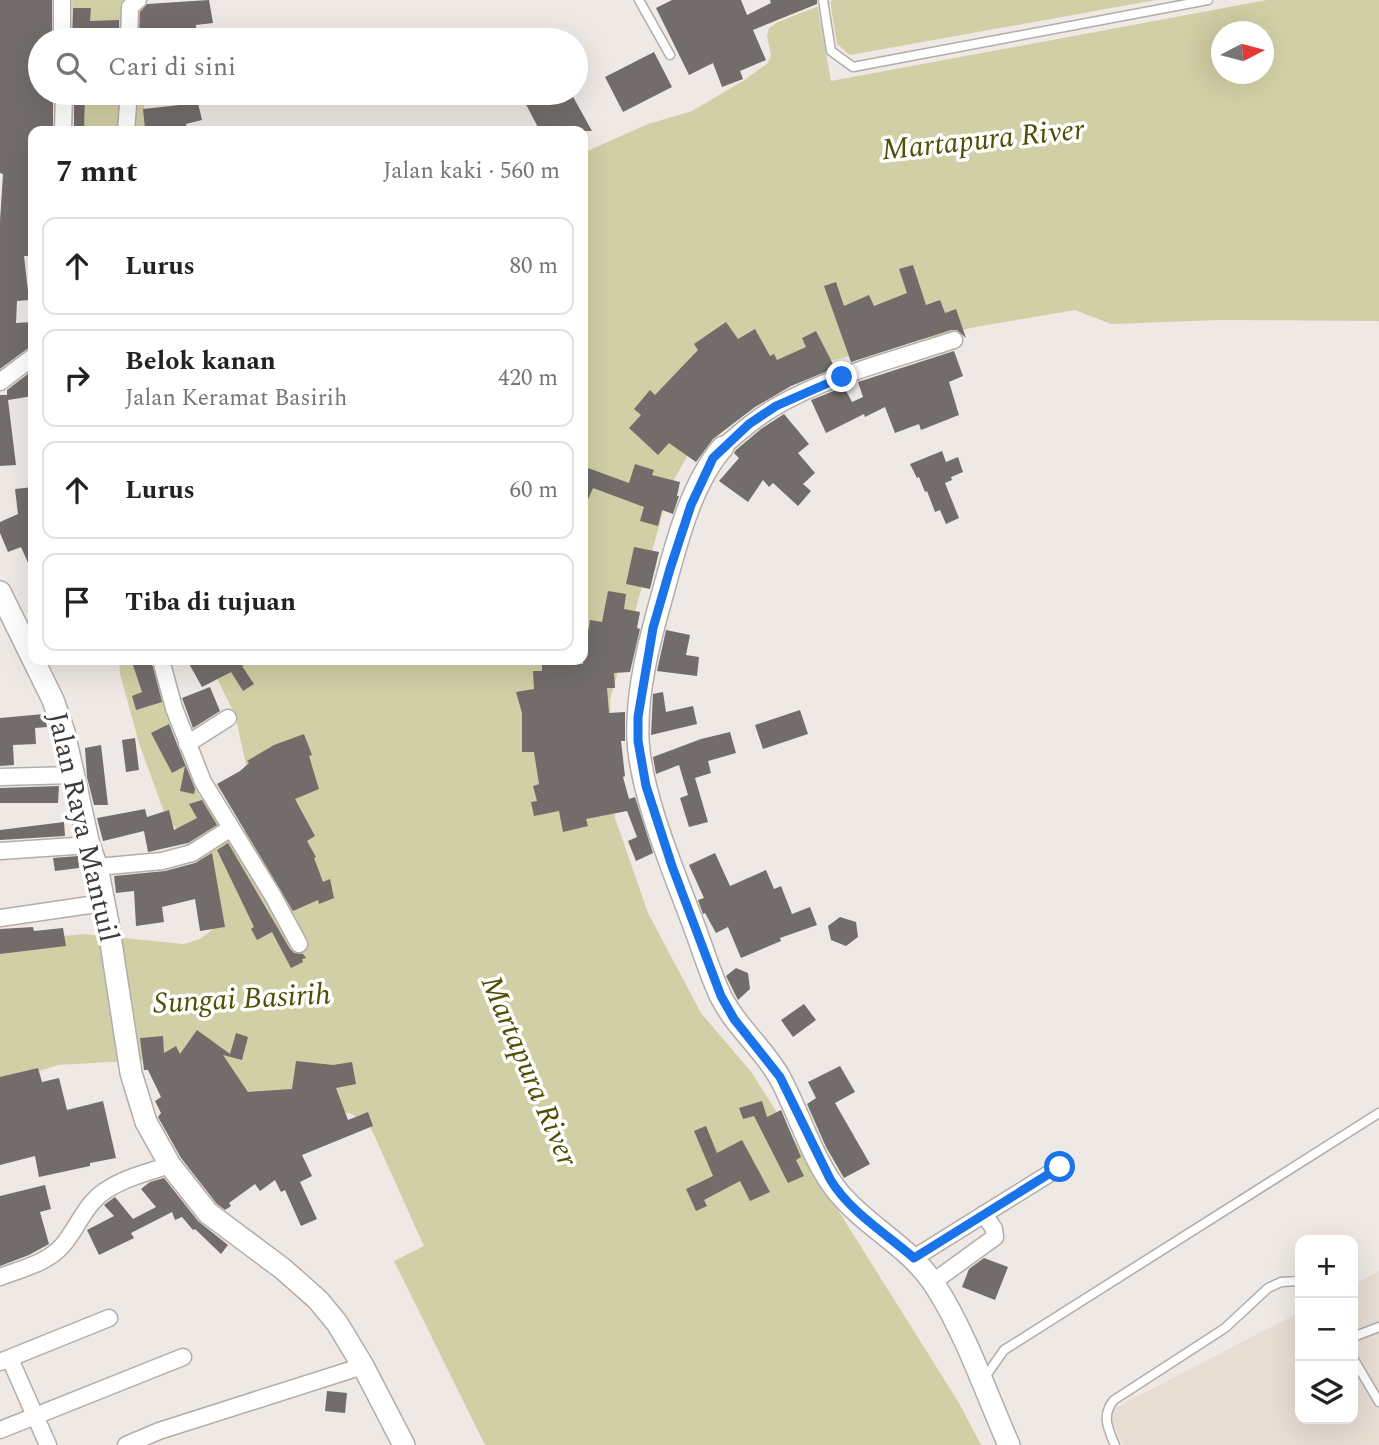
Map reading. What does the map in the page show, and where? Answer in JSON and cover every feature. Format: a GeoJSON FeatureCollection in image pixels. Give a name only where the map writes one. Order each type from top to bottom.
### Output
{"type":"FeatureCollection","features":[{"type":"Feature","properties":{"kind":"street"},"geometry":{"type":"LineString","coordinates":[[62,0],[62,28]]}},
{"type":"Feature","properties":{"kind":"street"},"geometry":{"type":"LineString","coordinates":[[129,28],[130,7],[138,0]]}},
{"type":"Feature","properties":{"kind":"street"},"geometry":{"type":"LineString","coordinates":[[63,126],[64,105]]}},
{"type":"Feature","properties":{"kind":"street"},"geometry":{"type":"LineString","coordinates":[[126,126],[128,105]]}},
{"type":"Feature","properties":{"kind":"street"},"geometry":{"type":"LineString","coordinates":[[954,340],[842,377],[787,401],[749,424],[723,447],[704,474],[670,569],[653,628],[638,717],[638,741],[646,786],[672,866],[721,996],[734,1019],[780,1077],[803,1128],[838,1192],[914,1258],[933,1282],[950,1312],[1009,1445]]}},
{"type":"Feature","properties":{"kind":"street"},"geometry":{"type":"LineString","coordinates":[[0,382],[28,361]]}},
{"type":"Feature","properties":{"kind":"street","name":"Jalan Raya Mantuil"},"geometry":{"type":"LineString","coordinates":[[0,593],[28,650]]}},
{"type":"Feature","properties":{"kind":"street","name":"Jalan Raya Mantuil"},"geometry":{"type":"LineString","coordinates":[[36,665],[53,700],[75,775],[89,845],[97,867],[131,1073],[146,1122],[170,1165],[208,1213],[283,1269],[318,1300],[337,1323],[404,1445]]}},
{"type":"Feature","properties":{"kind":"street"},"geometry":{"type":"LineString","coordinates":[[162,665],[174,708],[203,782],[299,944]]}},
{"type":"Feature","properties":{"kind":"street"},"geometry":{"type":"LineString","coordinates":[[187,744],[228,718]]}},
{"type":"Feature","properties":{"kind":"street"},"geometry":{"type":"LineString","coordinates":[[0,777],[75,775]]}},
{"type":"Feature","properties":{"kind":"street"},"geometry":{"type":"LineString","coordinates":[[97,867],[162,861],[192,853],[232,828]]}},
{"type":"Feature","properties":{"kind":"street"},"geometry":{"type":"LineString","coordinates":[[0,851],[89,845]]}},
{"type":"Feature","properties":{"kind":"street"},"geometry":{"type":"LineString","coordinates":[[0,918],[105,913]]}},
{"type":"Feature","properties":{"kind":"street"},"geometry":{"type":"LineString","coordinates":[[0,1277],[52,1255],[63,1245],[92,1203],[103,1192],[136,1176],[170,1165]]}},
{"type":"Feature","properties":{"kind":"street"},"geometry":{"type":"LineString","coordinates":[[914,1258],[1060,1167]]}},
{"type":"Feature","properties":{"kind":"street"},"geometry":{"type":"LineString","coordinates":[[933,1282],[995,1237],[994,1229],[984,1214]]}},
{"type":"Feature","properties":{"kind":"street"},"geometry":{"type":"LineString","coordinates":[[48,1445],[5,1361],[109,1318]]}},
{"type":"Feature","properties":{"kind":"street"},"geometry":{"type":"LineString","coordinates":[[0,1430],[183,1356]]}},
{"type":"Feature","properties":{"kind":"street"},"geometry":{"type":"LineString","coordinates":[[126,1445],[159,1431],[363,1366]]}},
{"type":"Feature","properties":{"kind":"lane"},"geometry":{"type":"LineString","coordinates":[[639,0],[670,55]]}},
{"type":"Feature","properties":{"kind":"lane"},"geometry":{"type":"LineString","coordinates":[[823,0],[831,51],[853,66],[1208,0]]}},
{"type":"Feature","properties":{"kind":"lane"},"geometry":{"type":"LineString","coordinates":[[981,1382],[1004,1350],[1379,1113]]}},
{"type":"Feature","properties":{"kind":"lane"},"geometry":{"type":"LineString","coordinates":[[1115,1445],[1105,1418],[1114,1399],[1225,1328],[1268,1288],[1281,1282],[1295,1281]]}},
{"type":"Feature","properties":{"kind":"lane"},"geometry":{"type":"LineString","coordinates":[[1358,1335],[1379,1327]]}},
{"type":"Feature","properties":{"kind":"lane"},"geometry":{"type":"LineString","coordinates":[[1355,1361],[1379,1402]]}},
{"type":"Feature","properties":{"kind":"shaded area"},"geometry":{"type":"Polygon","coordinates":[[[1379,1271],[1379,1445],[1123,1445],[1107,1412],[1295,1315],[1295,1424],[1358,1424],[1358,1282],[1379,1271]]]}},
{"type":"Feature","properties":{"kind":"water"},"geometry":{"type":"Polygon","coordinates":[[[72,0],[141,0],[141,28],[73,28],[72,0]]]}},
{"type":"Feature","properties":{"kind":"water"},"geometry":{"type":"Polygon","coordinates":[[[834,0],[1379,0],[1379,321],[1219,320],[1111,324],[1075,310],[975,327],[785,371],[703,428],[670,487],[610,700],[615,818],[648,913],[701,1013],[752,1073],[959,1403],[981,1445],[485,1445],[394,1261],[424,1246],[369,1124],[350,1113],[328,1113],[287,1125],[163,1059],[58,1065],[36,1072],[0,1096],[0,943],[83,934],[184,944],[200,939],[217,926],[215,882],[164,812],[139,743],[119,665],[153,665],[175,741],[199,795],[230,836],[238,838],[249,825],[249,777],[235,715],[210,665],[588,665],[588,151],[648,124],[692,111],[743,81],[768,63],[771,55],[767,36],[769,28],[778,22],[834,0]]]}},
{"type":"Feature","properties":{"kind":"water"},"geometry":{"type":"Polygon","coordinates":[[[75,105],[144,105],[146,126],[75,126],[75,105]]]}},
{"type":"Feature","properties":{"kind":"pier"},"geometry":{"type":"Polygon","coordinates":[[[830,0],[837,44],[850,55],[1156,0],[1267,0],[831,81],[817,3],[830,0]]]}},
{"type":"Feature","properties":{"kind":"building"},"geometry":{"type":"Polygon","coordinates":[[[0,0],[52,0],[52,28],[28,28],[28,105],[53,105],[53,126],[28,126],[28,256],[24,256],[28,300],[17,301],[16,323],[28,322],[28,349],[0,369],[0,221],[3,174],[0,173],[0,0]]]}},
{"type":"Feature","properties":{"kind":"building"},"geometry":{"type":"Polygon","coordinates":[[[209,0],[213,23],[196,25],[196,28],[139,28],[140,12],[147,4],[209,0]]]}},
{"type":"Feature","properties":{"kind":"building"},"geometry":{"type":"Polygon","coordinates":[[[672,0],[741,0],[747,15],[771,3],[770,0],[817,0],[817,4],[753,30],[766,60],[740,71],[743,79],[722,87],[713,63],[689,75],[656,8],[672,0]]]}},
{"type":"Feature","properties":{"kind":"building"},"geometry":{"type":"Polygon","coordinates":[[[73,8],[91,8],[90,21],[119,20],[119,28],[72,28],[73,8]]]}},
{"type":"Feature","properties":{"kind":"building"},"geometry":{"type":"Polygon","coordinates":[[[654,52],[672,87],[623,112],[605,77],[654,52]]]}},
{"type":"Feature","properties":{"kind":"building"},"geometry":{"type":"Polygon","coordinates":[[[74,105],[85,105],[84,126],[74,126],[74,105]]]}},
{"type":"Feature","properties":{"kind":"building"},"geometry":{"type":"Polygon","coordinates":[[[198,105],[202,120],[186,126],[145,126],[143,109],[198,105]]]}},
{"type":"Feature","properties":{"kind":"building"},"geometry":{"type":"Polygon","coordinates":[[[526,105],[578,105],[592,131],[588,131],[588,126],[537,126],[526,105]]]}},
{"type":"Feature","properties":{"kind":"building"},"geometry":{"type":"Polygon","coordinates":[[[913,265],[926,305],[940,300],[945,313],[956,309],[966,338],[957,330],[951,330],[851,362],[824,286],[836,282],[844,306],[869,295],[874,306],[907,293],[899,269],[913,265]]]}},
{"type":"Feature","properties":{"kind":"building"},"geometry":{"type":"Polygon","coordinates":[[[726,322],[738,339],[755,329],[770,356],[774,354],[777,360],[806,347],[802,338],[816,331],[835,368],[791,386],[755,407],[713,439],[696,462],[669,443],[658,455],[629,428],[641,415],[634,409],[650,390],[655,395],[698,350],[694,344],[726,322]]]}},
{"type":"Feature","properties":{"kind":"building"},"geometry":{"type":"Polygon","coordinates":[[[954,351],[963,376],[949,382],[959,415],[921,430],[919,424],[895,433],[885,407],[826,433],[811,400],[844,387],[852,402],[863,397],[858,382],[954,351]]]}},
{"type":"Feature","properties":{"kind":"building"},"geometry":{"type":"Polygon","coordinates":[[[28,374],[28,397],[8,400],[16,465],[0,466],[0,395],[7,395],[7,390],[28,374]]]}},
{"type":"Feature","properties":{"kind":"building"},"geometry":{"type":"Polygon","coordinates":[[[784,414],[809,444],[798,453],[815,473],[803,484],[811,491],[798,506],[773,483],[769,487],[763,480],[748,502],[719,481],[739,458],[734,453],[736,450],[784,414]]]}},
{"type":"Feature","properties":{"kind":"building"},"geometry":{"type":"Polygon","coordinates":[[[942,451],[946,462],[958,457],[963,472],[945,483],[959,518],[946,524],[940,510],[935,512],[927,491],[925,492],[910,464],[942,451]]]}},
{"type":"Feature","properties":{"kind":"building"},"geometry":{"type":"Polygon","coordinates":[[[635,464],[654,470],[652,475],[680,482],[673,514],[662,510],[658,526],[640,521],[644,507],[593,488],[588,500],[588,468],[629,483],[635,464]]]}},
{"type":"Feature","properties":{"kind":"building"},"geometry":{"type":"Polygon","coordinates":[[[28,488],[28,563],[21,547],[8,552],[0,533],[0,522],[18,514],[15,489],[28,488]]]}},
{"type":"Feature","properties":{"kind":"building"},"geometry":{"type":"Polygon","coordinates":[[[634,547],[659,552],[650,589],[626,584],[634,547]]]}},
{"type":"Feature","properties":{"kind":"building"},"geometry":{"type":"Polygon","coordinates":[[[608,591],[626,594],[624,609],[640,612],[637,628],[640,629],[630,672],[614,673],[615,688],[607,688],[609,713],[625,712],[625,741],[621,741],[623,777],[629,799],[635,797],[653,853],[636,861],[628,841],[637,837],[627,811],[586,819],[588,826],[563,832],[559,811],[534,816],[531,802],[537,801],[533,786],[539,784],[534,752],[522,752],[522,713],[516,692],[534,689],[533,671],[542,671],[542,665],[588,665],[590,620],[602,622],[608,591]]]}},
{"type":"Feature","properties":{"kind":"building"},"geometry":{"type":"Polygon","coordinates":[[[666,630],[690,635],[686,655],[699,657],[697,676],[657,671],[666,630]]]}},
{"type":"Feature","properties":{"kind":"building"},"geometry":{"type":"Polygon","coordinates":[[[133,665],[152,665],[162,702],[136,710],[132,696],[142,692],[133,665]]]}},
{"type":"Feature","properties":{"kind":"building"},"geometry":{"type":"Polygon","coordinates":[[[190,665],[244,665],[254,684],[243,691],[231,672],[202,687],[190,665]]]}},
{"type":"Feature","properties":{"kind":"building"},"geometry":{"type":"Polygon","coordinates":[[[210,687],[220,711],[193,728],[182,698],[210,687]]]}},
{"type":"Feature","properties":{"kind":"building"},"geometry":{"type":"Polygon","coordinates":[[[663,692],[666,712],[693,706],[697,724],[651,735],[653,694],[663,692]]]}},
{"type":"Feature","properties":{"kind":"building"},"geometry":{"type":"Polygon","coordinates":[[[800,710],[808,734],[763,749],[755,725],[800,710]]]}},
{"type":"Feature","properties":{"kind":"building"},"geometry":{"type":"Polygon","coordinates":[[[44,714],[47,727],[35,728],[36,744],[13,745],[14,765],[0,766],[0,718],[44,714]]]}},
{"type":"Feature","properties":{"kind":"building"},"geometry":{"type":"Polygon","coordinates":[[[169,724],[195,789],[194,794],[180,791],[185,766],[172,773],[151,733],[169,724]]]}},
{"type":"Feature","properties":{"kind":"building"},"geometry":{"type":"Polygon","coordinates":[[[730,732],[736,753],[708,761],[711,773],[695,778],[708,822],[689,827],[680,798],[688,795],[679,765],[656,774],[653,757],[701,739],[730,732]]]}},
{"type":"Feature","properties":{"kind":"building"},"geometry":{"type":"Polygon","coordinates":[[[304,734],[312,755],[309,756],[319,789],[295,799],[315,836],[307,841],[316,857],[314,858],[323,882],[330,879],[334,898],[319,904],[318,900],[293,911],[217,784],[240,771],[249,763],[247,761],[274,745],[304,734]]]}},
{"type":"Feature","properties":{"kind":"building"},"geometry":{"type":"Polygon","coordinates":[[[135,738],[139,770],[126,772],[122,740],[135,738]]]}},
{"type":"Feature","properties":{"kind":"building"},"geometry":{"type":"Polygon","coordinates":[[[101,745],[108,805],[94,805],[87,777],[85,748],[101,745]]]}},
{"type":"Feature","properties":{"kind":"building"},"geometry":{"type":"Polygon","coordinates":[[[59,786],[58,803],[0,803],[0,788],[59,786]]]}},
{"type":"Feature","properties":{"kind":"building"},"geometry":{"type":"Polygon","coordinates":[[[202,800],[217,825],[188,843],[148,852],[144,831],[103,841],[97,818],[145,809],[147,817],[169,810],[174,830],[197,818],[189,804],[202,800]]]}},
{"type":"Feature","properties":{"kind":"building"},"geometry":{"type":"Polygon","coordinates":[[[64,822],[65,836],[0,840],[0,830],[64,822]]]}},
{"type":"Feature","properties":{"kind":"building"},"geometry":{"type":"Polygon","coordinates":[[[228,843],[290,949],[306,958],[302,959],[303,962],[291,968],[272,932],[257,940],[251,929],[254,927],[217,850],[228,843]]]}},
{"type":"Feature","properties":{"kind":"building"},"geometry":{"type":"Polygon","coordinates":[[[212,853],[225,927],[200,931],[195,899],[162,907],[164,922],[136,926],[134,891],[116,893],[114,876],[165,871],[195,863],[212,853]]]}},
{"type":"Feature","properties":{"kind":"building"},"geometry":{"type":"Polygon","coordinates":[[[715,853],[730,886],[766,870],[774,889],[781,886],[792,914],[810,907],[817,925],[780,938],[781,941],[741,958],[728,927],[716,933],[705,913],[703,914],[698,900],[704,898],[689,865],[715,853]]]}},
{"type":"Feature","properties":{"kind":"building"},"geometry":{"type":"Polygon","coordinates":[[[78,856],[79,868],[55,871],[53,858],[78,856]]]}},
{"type":"Feature","properties":{"kind":"building"},"geometry":{"type":"Polygon","coordinates":[[[840,917],[856,922],[858,937],[846,946],[831,940],[828,926],[840,917]]]}},
{"type":"Feature","properties":{"kind":"building"},"geometry":{"type":"Polygon","coordinates":[[[33,927],[34,931],[63,928],[66,946],[0,954],[0,929],[33,927]]]}},
{"type":"Feature","properties":{"kind":"building"},"geometry":{"type":"Polygon","coordinates":[[[736,968],[748,973],[750,989],[738,1000],[726,976],[736,968]]]}},
{"type":"Feature","properties":{"kind":"building"},"geometry":{"type":"Polygon","coordinates":[[[804,1004],[816,1020],[793,1037],[781,1020],[804,1004]]]}},
{"type":"Feature","properties":{"kind":"building"},"geometry":{"type":"Polygon","coordinates":[[[197,1030],[230,1054],[236,1033],[248,1037],[242,1060],[223,1055],[248,1092],[292,1089],[296,1061],[333,1065],[352,1062],[356,1084],[336,1088],[348,1120],[368,1112],[373,1126],[302,1155],[312,1176],[300,1182],[317,1219],[301,1226],[285,1190],[281,1192],[275,1180],[260,1191],[255,1184],[229,1203],[231,1206],[225,1210],[217,1204],[181,1158],[158,1117],[161,1113],[155,1101],[161,1097],[148,1070],[144,1070],[140,1038],[163,1036],[164,1053],[176,1046],[180,1054],[197,1030]]]}},
{"type":"Feature","properties":{"kind":"building"},"geometry":{"type":"Polygon","coordinates":[[[840,1066],[855,1092],[835,1103],[870,1164],[844,1178],[826,1147],[807,1104],[816,1098],[808,1082],[840,1066]]]}},
{"type":"Feature","properties":{"kind":"building"},"geometry":{"type":"Polygon","coordinates":[[[38,1068],[42,1082],[59,1078],[67,1110],[103,1101],[116,1158],[39,1177],[35,1156],[0,1165],[0,1077],[38,1068]]]}},
{"type":"Feature","properties":{"kind":"building"},"geometry":{"type":"Polygon","coordinates":[[[762,1101],[767,1117],[781,1110],[801,1157],[796,1160],[804,1176],[788,1183],[754,1116],[743,1119],[739,1108],[762,1101]]]}},
{"type":"Feature","properties":{"kind":"building"},"geometry":{"type":"Polygon","coordinates":[[[706,1126],[717,1153],[742,1140],[770,1192],[750,1201],[740,1181],[704,1200],[707,1206],[696,1211],[686,1189],[713,1176],[694,1131],[706,1126]]]}},
{"type":"Feature","properties":{"kind":"building"},"geometry":{"type":"Polygon","coordinates":[[[164,1178],[198,1221],[228,1245],[221,1254],[182,1217],[175,1220],[172,1212],[131,1233],[134,1238],[99,1255],[87,1230],[114,1216],[104,1205],[115,1197],[133,1219],[156,1207],[141,1189],[150,1182],[164,1178]]]}},
{"type":"Feature","properties":{"kind":"building"},"geometry":{"type":"Polygon","coordinates":[[[45,1185],[51,1209],[40,1212],[49,1244],[0,1266],[0,1196],[45,1185]]]}},
{"type":"Feature","properties":{"kind":"building"},"geometry":{"type":"Polygon","coordinates":[[[984,1258],[1008,1267],[995,1300],[962,1287],[969,1269],[984,1258]]]}},
{"type":"Feature","properties":{"kind":"building"},"geometry":{"type":"Polygon","coordinates":[[[327,1391],[347,1393],[345,1413],[325,1411],[327,1391]]]}},
{"type":"Feature","properties":{"kind":"route"},"geometry":{"type":"LineString","coordinates":[[842,377],[776,406],[749,424],[713,458],[704,474],[670,569],[653,628],[640,695],[638,741],[646,786],[672,866],[721,996],[734,1019],[780,1077],[830,1179],[849,1204],[914,1258],[1060,1167]]}},
{"type":"Feature","properties":{"kind":"water label","name":"Martapura River"},"geometry":{"type":"Point","coordinates":[983,140]}},
{"type":"Feature","properties":{"kind":"water label","name":"Sungai Basirih"},"geometry":{"type":"Point","coordinates":[242,999]}},
{"type":"Feature","properties":{"kind":"water label","name":"Martapura River"},"geometry":{"type":"Point","coordinates":[529,1071]}}]}
